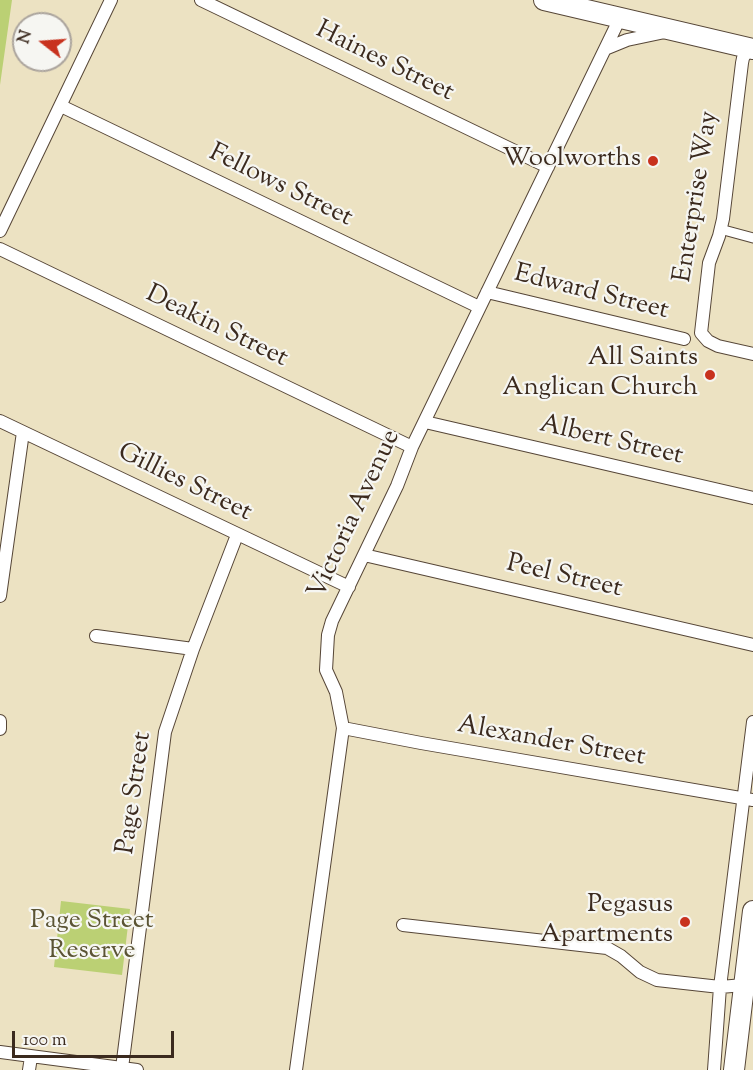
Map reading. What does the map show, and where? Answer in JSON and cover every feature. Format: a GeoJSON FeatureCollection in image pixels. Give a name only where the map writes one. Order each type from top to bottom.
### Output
{"type":"FeatureCollection","features":[{"type":"Feature","properties":{"kind":"main road"},"geometry":{"type":"LineString","coordinates":[[544,0],[751,48]]}},
{"type":"Feature","properties":{"kind":"main road"},"geometry":{"type":"LineString","coordinates":[[734,1070],[748,984],[753,911]]}},
{"type":"Feature","properties":{"kind":"street"},"geometry":{"type":"LineString","coordinates":[[0,231],[111,0]]}},
{"type":"Feature","properties":{"kind":"street","name":"Haines Street"},"geometry":{"type":"LineString","coordinates":[[201,0],[548,167]]}},
{"type":"Feature","properties":{"kind":"street","name":"Victoria Avenue"},"geometry":{"type":"LineString","coordinates":[[296,1070],[343,728],[336,692],[326,669],[328,635],[332,621],[397,486],[412,447],[620,18]]}},
{"type":"Feature","properties":{"kind":"street"},"geometry":{"type":"LineString","coordinates":[[605,49],[627,40],[672,31]]}},
{"type":"Feature","properties":{"kind":"street","name":"Enterprise Way"},"geometry":{"type":"LineString","coordinates":[[751,48],[742,63],[720,230],[709,263],[701,333],[708,341],[718,346],[753,354]]}},
{"type":"Feature","properties":{"kind":"street","name":"Fellows Street"},"geometry":{"type":"LineString","coordinates":[[60,106],[479,308]]}},
{"type":"Feature","properties":{"kind":"street"},"geometry":{"type":"LineString","coordinates":[[720,230],[753,238]]}},
{"type":"Feature","properties":{"kind":"street","name":"Deakin Street"},"geometry":{"type":"LineString","coordinates":[[0,249],[412,447]]}},
{"type":"Feature","properties":{"kind":"street","name":"Edward Street"},"geometry":{"type":"LineString","coordinates":[[487,292],[684,339]]}},
{"type":"Feature","properties":{"kind":"street","name":"Gillies Street"},"geometry":{"type":"LineString","coordinates":[[0,421],[349,587]]}},
{"type":"Feature","properties":{"kind":"street","name":"Albert Street"},"geometry":{"type":"LineString","coordinates":[[425,422],[753,498]]}},
{"type":"Feature","properties":{"kind":"street"},"geometry":{"type":"LineString","coordinates":[[0,596],[23,432]]}},
{"type":"Feature","properties":{"kind":"street","name":"Page Street"},"geometry":{"type":"LineString","coordinates":[[122,1068],[165,732],[193,649],[237,535]]}},
{"type":"Feature","properties":{"kind":"street","name":"Peel Street"},"geometry":{"type":"LineString","coordinates":[[364,555],[753,645]]}},
{"type":"Feature","properties":{"kind":"street"},"geometry":{"type":"LineString","coordinates":[[96,636],[193,649]]}},
{"type":"Feature","properties":{"kind":"street"},"geometry":{"type":"LineString","coordinates":[[0,721],[0,729]]}},
{"type":"Feature","properties":{"kind":"street"},"geometry":{"type":"LineString","coordinates":[[714,1070],[720,987],[748,799],[753,722]]}},
{"type":"Feature","properties":{"kind":"street","name":"Alexander Street"},"geometry":{"type":"LineString","coordinates":[[343,728],[748,799]]}},
{"type":"Feature","properties":{"kind":"street"},"geometry":{"type":"LineString","coordinates":[[403,925],[607,948],[648,977],[657,980],[720,987],[748,984]]}},
{"type":"Feature","properties":{"kind":"street"},"geometry":{"type":"LineString","coordinates":[[0,1053],[138,1070]]}},
{"type":"Feature","properties":{"kind":"street"},"geometry":{"type":"LineString","coordinates":[[29,1070],[31,1057]]}},
{"type":"Feature","properties":{"kind":"green space"},"geometry":{"type":"Polygon","coordinates":[[[0,0],[12,0],[0,85],[0,0]]]}},
{"type":"Feature","properties":{"kind":"green space","name":"Page Street Reserve"},"geometry":{"type":"Polygon","coordinates":[[[61,901],[130,909],[122,975],[54,967],[61,901]]]}},
{"type":"Feature","properties":{"kind":"place","name":"Woolworths"},"geometry":{"type":"Point","coordinates":[653,161]}},
{"type":"Feature","properties":{"kind":"place","name":"All Saints Anglican Church"},"geometry":{"type":"Point","coordinates":[710,375]}},
{"type":"Feature","properties":{"kind":"place","name":"Pegasus Apartments"},"geometry":{"type":"Point","coordinates":[685,922]}}]}
